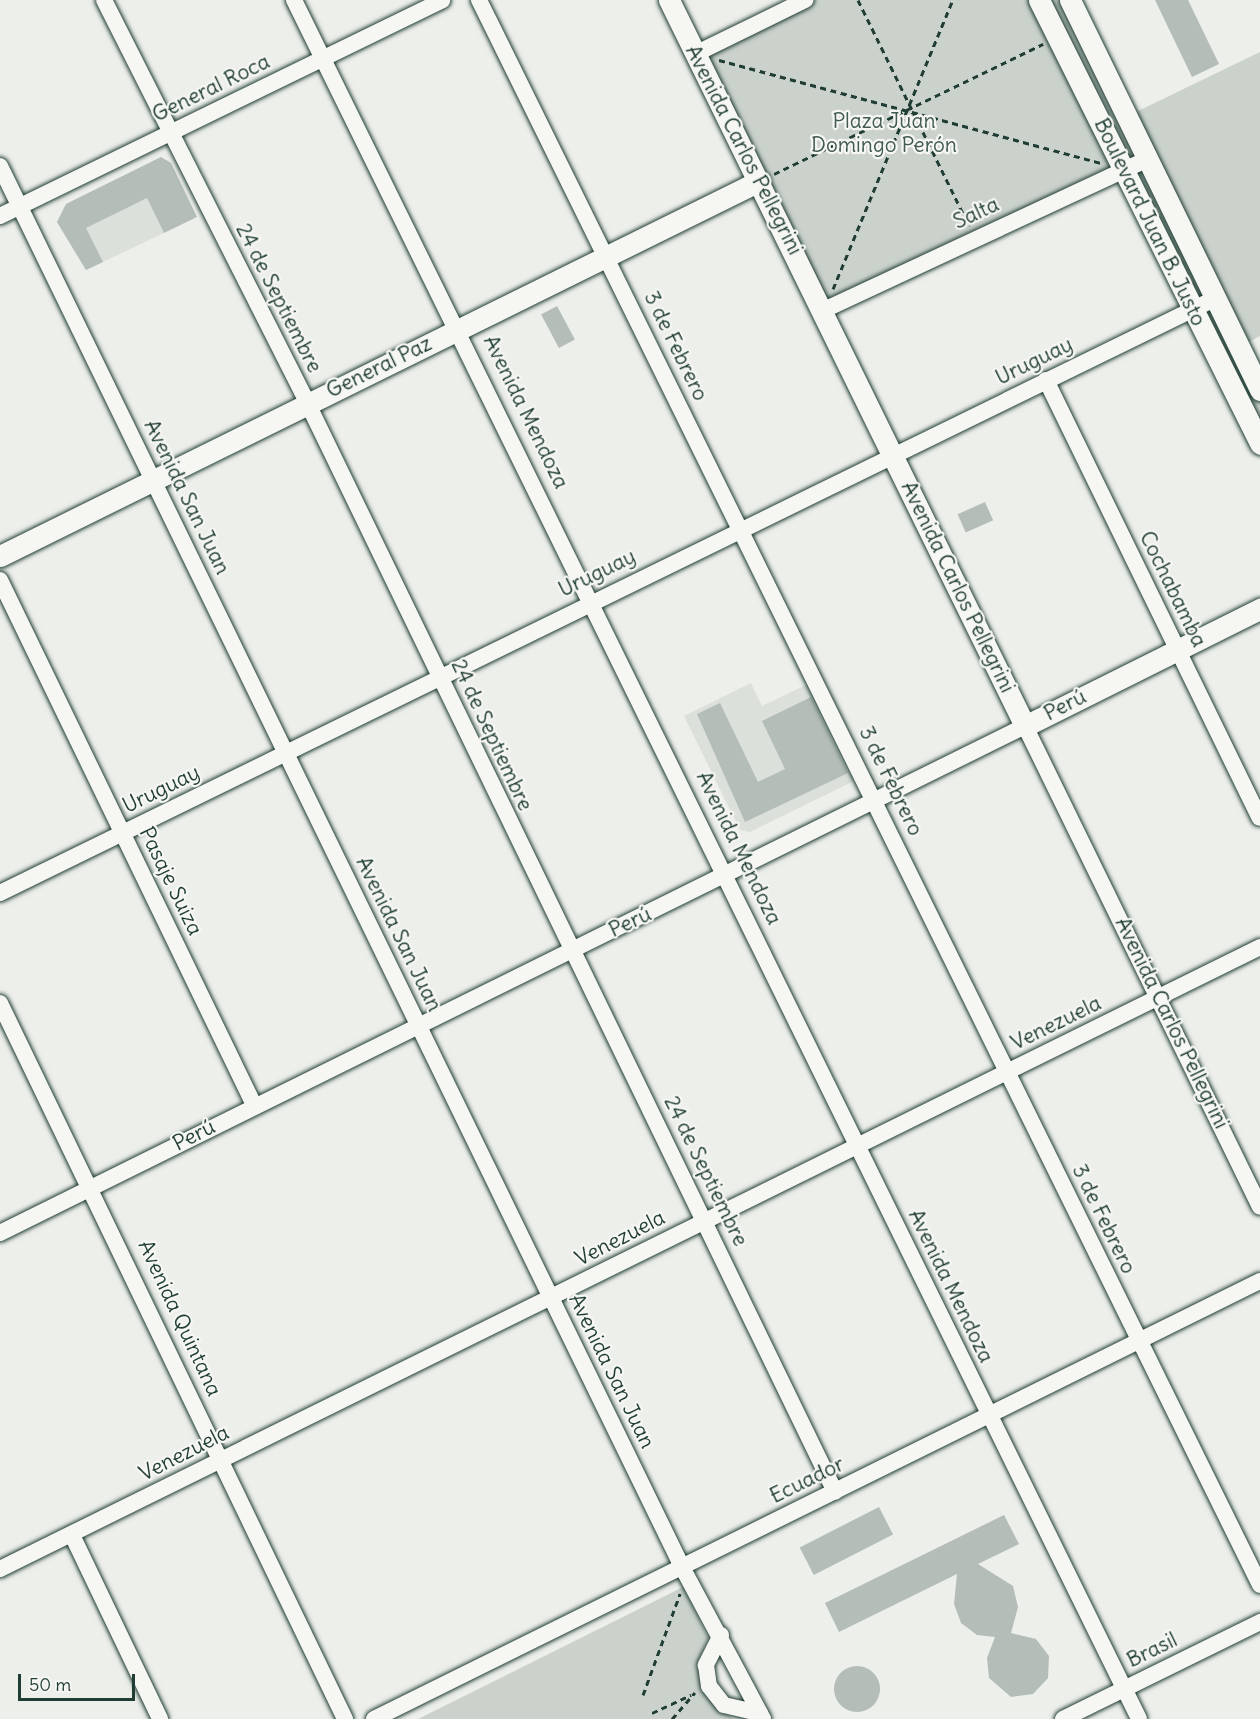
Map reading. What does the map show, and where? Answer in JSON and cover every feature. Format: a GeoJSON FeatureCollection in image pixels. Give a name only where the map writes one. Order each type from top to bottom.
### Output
{"type":"FeatureCollection","features":[{"type":"Feature","properties":{"kind":"street","name":"24 de Septiembre"},"geometry":{"type":"LineString","coordinates":[[104,0],[307,402],[569,950],[706,1221],[835,1492]]}},
{"type":"Feature","properties":{"kind":"street","name":"Avenida Mendoza"},"geometry":{"type":"LineString","coordinates":[[294,0],[593,599],[988,1415],[1139,1719]]}},
{"type":"Feature","properties":{"kind":"street","name":"General Roca"},"geometry":{"type":"LineString","coordinates":[[0,216],[442,0]]}},
{"type":"Feature","properties":{"kind":"street","name":"3 de Febrero"},"geometry":{"type":"LineString","coordinates":[[479,0],[875,798],[1137,1339],[1260,1584]]}},
{"type":"Feature","properties":{"kind":"street","name":"Avenida Carlos Pellegrini"},"geometry":{"type":"LineString","coordinates":[[669,0],[824,310],[1025,726],[1161,996],[1260,1207]]}},
{"type":"Feature","properties":{"kind":"street"},"geometry":{"type":"LineString","coordinates":[[695,54],[805,0]]}},
{"type":"Feature","properties":{"kind":"street","name":"Boulevard Juan B. Justo"},"geometry":{"type":"LineString","coordinates":[[1039,0],[1260,444]]}},
{"type":"Feature","properties":{"kind":"street","name":"Boulevard Juan B. Justo"},"geometry":{"type":"LineString","coordinates":[[1070,0],[1260,390]]}},
{"type":"Feature","properties":{"kind":"street","name":"Salta"},"geometry":{"type":"LineString","coordinates":[[824,310],[1148,159]]}},
{"type":"Feature","properties":{"kind":"street","name":"Avenida San Juan"},"geometry":{"type":"LineString","coordinates":[[0,166],[682,1567],[762,1716]]}},
{"type":"Feature","properties":{"kind":"street","name":"General Paz"},"geometry":{"type":"LineString","coordinates":[[0,556],[307,402],[759,181]]}},
{"type":"Feature","properties":{"kind":"street","name":"Uruguay"},"geometry":{"type":"LineString","coordinates":[[0,893],[593,599],[1216,298]]}},
{"type":"Feature","properties":{"kind":"street","name":"Cochabamba"},"geometry":{"type":"LineString","coordinates":[[1046,380],[1260,818]]}},
{"type":"Feature","properties":{"kind":"street","name":"Pasaje Suiza"},"geometry":{"type":"LineString","coordinates":[[0,580],[254,1105]]}},
{"type":"Feature","properties":{"kind":"street","name":"Perú"},"geometry":{"type":"LineString","coordinates":[[0,1233],[569,950],[728,877],[875,798],[1260,609]]}},
{"type":"Feature","properties":{"kind":"street","name":"Venezuela"},"geometry":{"type":"LineString","coordinates":[[0,1569],[1260,947]]}},
{"type":"Feature","properties":{"kind":"street","name":"Avenida Quintana"},"geometry":{"type":"LineString","coordinates":[[0,1003],[93,1188],[345,1719]]}},
{"type":"Feature","properties":{"kind":"street","name":"Ecuador"},"geometry":{"type":"LineString","coordinates":[[374,1719],[835,1492],[1137,1339],[1260,1281]]}},
{"type":"Feature","properties":{"kind":"street"},"geometry":{"type":"LineString","coordinates":[[72,1535],[160,1719]]}},
{"type":"Feature","properties":{"kind":"street","name":"Brasil"},"geometry":{"type":"LineString","coordinates":[[1064,1719],[1260,1622]]}},
{"type":"Feature","properties":{"kind":"street"},"geometry":{"type":"LineString","coordinates":[[720,1635],[706,1665],[709,1686],[724,1705],[762,1716]]}},
{"type":"Feature","properties":{"kind":"path"},"geometry":{"type":"LineString","coordinates":[[858,0],[908,111],[975,238]]}},
{"type":"Feature","properties":{"kind":"path"},"geometry":{"type":"LineString","coordinates":[[824,310],[953,0]]}},
{"type":"Feature","properties":{"kind":"path"},"geometry":{"type":"LineString","coordinates":[[759,181],[908,111],[1058,36]]}},
{"type":"Feature","properties":{"kind":"path"},"geometry":{"type":"LineString","coordinates":[[695,54],[1123,169]]}},
{"type":"Feature","properties":{"kind":"path"},"geometry":{"type":"LineString","coordinates":[[643,1695],[683,1587]]}},
{"type":"Feature","properties":{"kind":"path"},"geometry":{"type":"LineString","coordinates":[[652,1713],[709,1686]]}},
{"type":"Feature","properties":{"kind":"path"},"geometry":{"type":"LineString","coordinates":[[672,1719],[693,1695]]}},
{"type":"Feature","properties":{"kind":"shaded area"},"geometry":{"type":"Polygon","coordinates":[[[161,157],[171,163],[180,182],[148,198],[164,233],[86,270],[57,222],[66,204],[161,157]]]}},
{"type":"Feature","properties":{"kind":"shaded area"},"geometry":{"type":"Polygon","coordinates":[[[751,683],[762,706],[810,683],[856,775],[852,782],[750,832],[740,830],[684,716],[751,683]]]}},
{"type":"Feature","properties":{"kind":"green space","name":"Plaza Juan Domingo Perón"},"geometry":{"type":"Polygon","coordinates":[[[805,0],[1070,0],[1260,390],[1260,444],[1123,169],[824,310],[695,54],[805,0]]]}},
{"type":"Feature","properties":{"kind":"green space"},"geometry":{"type":"Polygon","coordinates":[[[1260,52],[1260,336],[1249,342],[1136,112],[1260,52]]]}},
{"type":"Feature","properties":{"kind":"green space"},"geometry":{"type":"Polygon","coordinates":[[[683,1587],[708,1638],[699,1659],[701,1690],[733,1719],[418,1719],[683,1587]]]}},
{"type":"Feature","properties":{"kind":"building"},"geometry":{"type":"Polygon","coordinates":[[[1155,0],[1188,0],[1219,64],[1192,77],[1155,0]]]}},
{"type":"Feature","properties":{"kind":"building"},"geometry":{"type":"Polygon","coordinates":[[[161,157],[171,163],[197,217],[164,233],[147,198],[86,228],[103,262],[86,270],[57,222],[66,204],[161,157]]]}},
{"type":"Feature","properties":{"kind":"building"},"geometry":{"type":"Polygon","coordinates":[[[557,306],[575,340],[559,348],[541,314],[557,306]]]}},
{"type":"Feature","properties":{"kind":"building"},"geometry":{"type":"Polygon","coordinates":[[[985,502],[993,520],[966,532],[958,514],[985,502]]]}},
{"type":"Feature","properties":{"kind":"building"},"geometry":{"type":"Polygon","coordinates":[[[811,697],[848,773],[745,822],[697,714],[720,703],[758,782],[785,769],[762,721],[811,697]]]}},
{"type":"Feature","properties":{"kind":"building"},"geometry":{"type":"Polygon","coordinates":[[[879,1507],[893,1535],[814,1575],[800,1547],[879,1507]]]}},
{"type":"Feature","properties":{"kind":"building"},"geometry":{"type":"Polygon","coordinates":[[[1004,1515],[1019,1544],[978,1564],[1013,1586],[1018,1607],[1011,1633],[1036,1639],[1049,1656],[1048,1678],[1033,1694],[1011,1697],[989,1678],[987,1658],[995,1637],[977,1635],[961,1623],[954,1604],[957,1574],[839,1632],[825,1603],[1004,1515]]]}},
{"type":"Feature","properties":{"kind":"building"},"geometry":{"type":"Polygon","coordinates":[[[857,1666],[873,1673],[880,1689],[873,1705],[857,1712],[841,1705],[834,1689],[841,1673],[857,1666]]]}}]}
